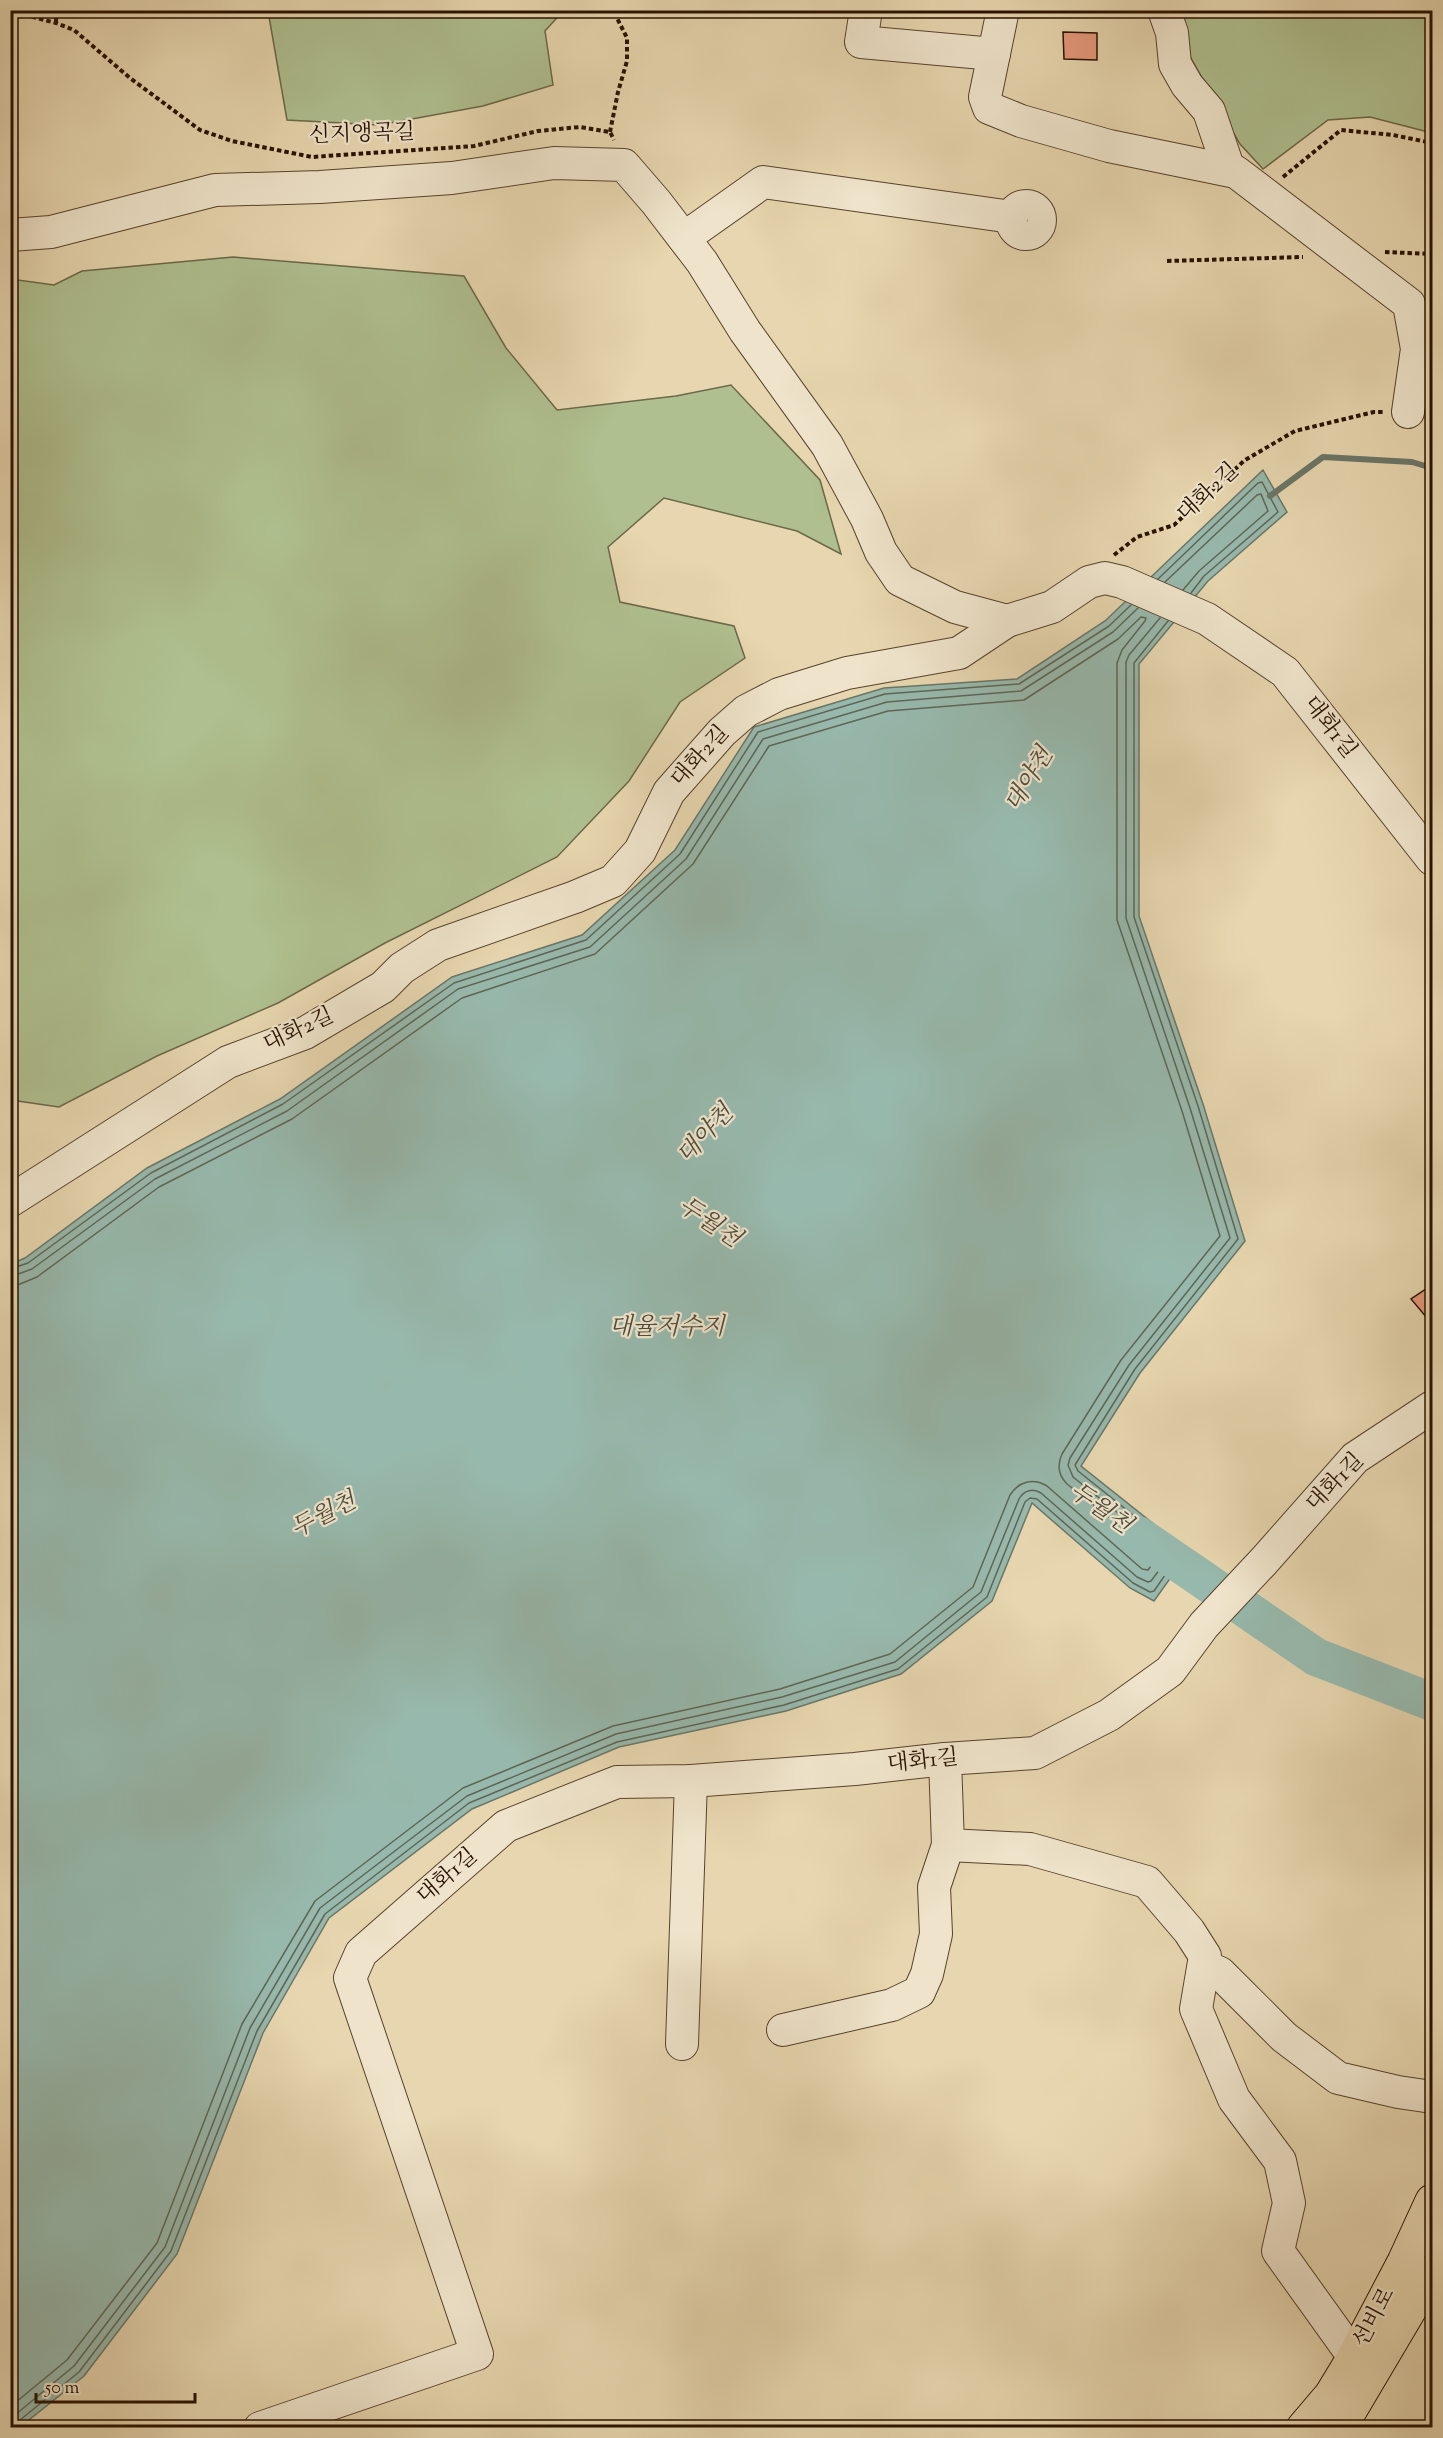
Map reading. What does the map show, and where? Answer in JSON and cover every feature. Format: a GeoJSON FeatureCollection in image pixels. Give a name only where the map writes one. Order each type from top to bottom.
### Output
{"type":"FeatureCollection","features":[{"type":"Feature","properties":{"kind":"main road","name":"선비로"},"geometry":{"type":"LineString","coordinates":[[1303,2427],[1331,2395],[1354,2357],[1404,2262],[1432,2201]]}},
{"type":"Feature","properties":{"kind":"main road","name":"선비로"},"geometry":{"type":"LineString","coordinates":[[1344,2425],[1432,2272]]}},
{"type":"Feature","properties":{"kind":"street"},"geometry":{"type":"LineString","coordinates":[[866,10],[861,42],[994,54]]}},
{"type":"Feature","properties":{"kind":"street"},"geometry":{"type":"LineString","coordinates":[[1004,10],[985,97],[989,108],[1021,121],[1109,146],[1236,172],[1409,304],[1417,349],[1408,412]]}},
{"type":"Feature","properties":{"kind":"street"},"geometry":{"type":"LineString","coordinates":[[1164,10],[1172,33],[1175,63],[1187,85],[1209,111],[1229,170]]}},
{"type":"Feature","properties":{"kind":"street"},"geometry":{"type":"LineString","coordinates":[[10,236],[51,232],[215,190],[452,178],[554,163],[624,165],[702,262],[746,331],[827,445],[881,552],[900,580],[955,607],[1007,621]]}},
{"type":"Feature","properties":{"kind":"street"},"geometry":{"type":"LineString","coordinates":[[684,238],[763,182],[1012,217]]}},
{"type":"Feature","properties":{"kind":"street","name":"대화2길"},"geometry":{"type":"LineString","coordinates":[[10,1201],[228,1062],[305,1033],[383,987],[402,968],[438,945],[575,897],[613,880],[640,851],[669,792],[722,732],[746,711],[780,694],[847,673],[959,652],[1007,621],[1053,607],[1089,582],[1114,580]]}},
{"type":"Feature","properties":{"kind":"street","name":"대화1길"},"geometry":{"type":"LineString","coordinates":[[1114,580],[1207,619],[1285,672],[1432,859]]}},
{"type":"Feature","properties":{"kind":"street","name":"대화1길"},"geometry":{"type":"LineString","coordinates":[[260,2427],[477,2354],[350,1978],[361,1953],[507,1826],[617,1782],[691,1781],[1035,1753],[1109,1715],[1170,1671],[1204,1625],[1355,1458],[1432,1407]]}},
{"type":"Feature","properties":{"kind":"street"},"geometry":{"type":"LineString","coordinates":[[783,2031],[892,2005],[919,1992],[927,1974],[936,1934],[934,1887],[948,1845],[945,1759]]}},
{"type":"Feature","properties":{"kind":"street"},"geometry":{"type":"LineString","coordinates":[[682,2044],[691,1781]]}},
{"type":"Feature","properties":{"kind":"street"},"geometry":{"type":"LineString","coordinates":[[948,1845],[1030,1849],[1147,1882],[1189,1931],[1205,1956],[1196,2009],[1234,2099],[1280,2161],[1289,2203],[1278,2252],[1354,2357]]}},
{"type":"Feature","properties":{"kind":"street"},"geometry":{"type":"LineString","coordinates":[[1204,1965],[1220,1973],[1284,2037],[1338,2078],[1398,2092],[1432,2097]]}},
{"type":"Feature","properties":{"kind":"path"},"geometry":{"type":"LineString","coordinates":[[56,10],[56,23]]}},
{"type":"Feature","properties":{"kind":"path"},"geometry":{"type":"LineString","coordinates":[[613,10],[627,38],[627,61],[610,132],[624,165]]}},
{"type":"Feature","properties":{"kind":"path","name":"신지앵곡길"},"geometry":{"type":"LineString","coordinates":[[10,11],[74,30],[130,78],[200,130],[232,141],[312,157],[474,146],[538,131],[580,127],[610,132]]}},
{"type":"Feature","properties":{"kind":"path"},"geometry":{"type":"LineString","coordinates":[[1263,193],[1341,130],[1393,135],[1432,142]]}},
{"type":"Feature","properties":{"kind":"path"},"geometry":{"type":"LineString","coordinates":[[1167,261],[1345,256],[1392,252],[1432,254]]}},
{"type":"Feature","properties":{"kind":"path","name":"대화2길"},"geometry":{"type":"LineString","coordinates":[[1114,580],[1115,553],[1137,537],[1174,525],[1245,460],[1295,431],[1374,412],[1408,412]]}},
{"type":"Feature","properties":{"kind":"green space"},"geometry":{"type":"Polygon","coordinates":[[[268,11],[563,11],[545,31],[553,85],[483,106],[379,125],[287,120],[268,11]]]}},
{"type":"Feature","properties":{"kind":"green space"},"geometry":{"type":"Polygon","coordinates":[[[1180,11],[1432,11],[1432,133],[1370,117],[1328,120],[1263,169],[1240,144],[1188,53],[1180,11]]]}},
{"type":"Feature","properties":{"kind":"green space"},"geometry":{"type":"Polygon","coordinates":[[[233,257],[464,276],[506,348],[557,410],[676,396],[731,385],[820,480],[841,554],[797,531],[664,498],[608,547],[620,602],[734,626],[745,658],[680,702],[629,781],[557,857],[385,943],[278,1003],[157,1056],[59,1107],[11,1100],[11,279],[54,285],[82,271],[233,257]]]}},
{"type":"Feature","properties":{"kind":"water","name":"대율저수지"},"geometry":{"type":"Polygon","coordinates":[[[1263,470],[1287,512],[1208,581],[1139,664],[1139,916],[1203,1104],[1245,1241],[1140,1373],[1081,1466],[1189,1552],[1154,1601],[1130,1588],[1032,1503],[992,1601],[901,1674],[786,1711],[619,1747],[472,1809],[329,1918],[263,2033],[177,2254],[84,2376],[20,2427],[11,2428],[11,1264],[25,1258],[147,1168],[280,1099],[452,977],[582,935],[675,850],[754,727],[884,688],[1017,679],[1105,621],[1263,470]]]}},
{"type":"Feature","properties":{"kind":"building"},"geometry":{"type":"Polygon","coordinates":[[[1063,32],[1097,33],[1097,60],[1064,59],[1063,32]]]}},
{"type":"Feature","properties":{"kind":"building"},"geometry":{"type":"Polygon","coordinates":[[[1432,1285],[1432,1324],[1411,1299],[1432,1285]]]}},
{"type":"Feature","properties":{"kind":"waterway","name":"대야천"},"geometry":{"type":"LineString","coordinates":[[1270,496],[1323,457],[1412,462],[1432,468]]}},
{"type":"Feature","properties":{"kind":"waterway","name":"두월천"},"geometry":{"type":"LineString","coordinates":[[1138,1535],[1316,1657],[1432,1702]]}}]}
